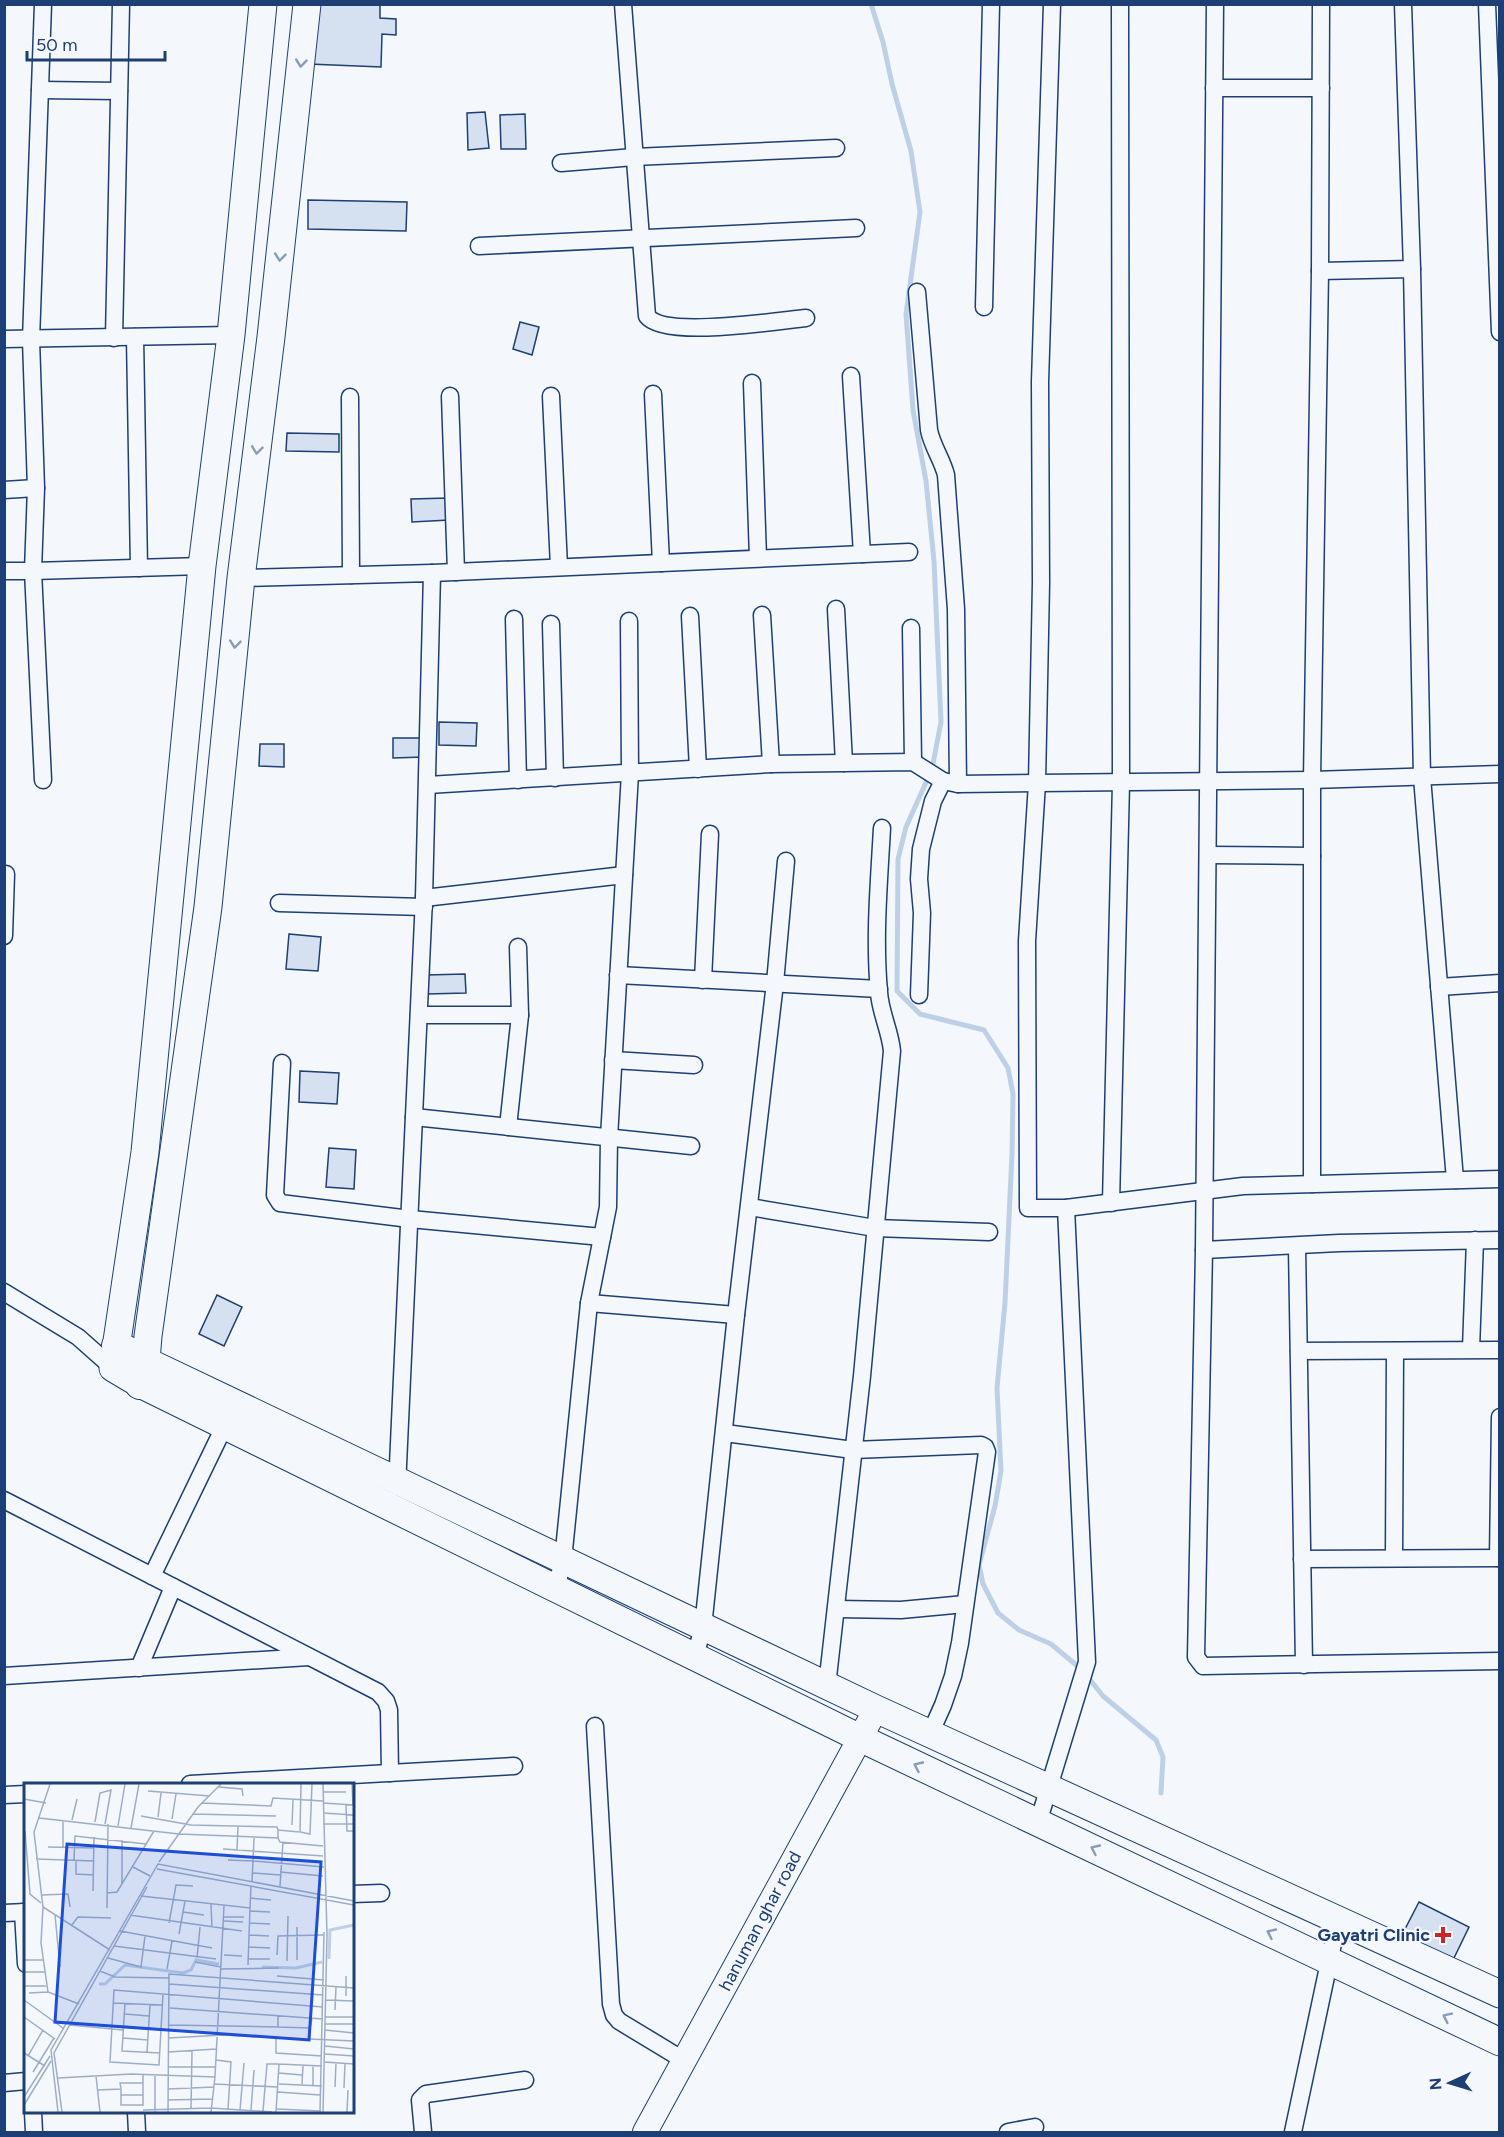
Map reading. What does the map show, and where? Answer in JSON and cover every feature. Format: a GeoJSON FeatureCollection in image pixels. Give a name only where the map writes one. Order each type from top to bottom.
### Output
{"type":"FeatureCollection","features":[{"type":"Feature","properties":{"kind":"highway"},"geometry":{"type":"LineString","coordinates":[[115,1357],[143,1372]]}},
{"type":"Feature","properties":{"kind":"main road"},"geometry":{"type":"LineString","coordinates":[[115,1357],[145,1152],[202,566],[231,335],[263,4]]}},
{"type":"Feature","properties":{"kind":"main road"},"geometry":{"type":"LineString","coordinates":[[143,1372],[208,907],[241,578],[272,337],[307,4]]}},
{"type":"Feature","properties":{"kind":"main road"},"geometry":{"type":"LineString","coordinates":[[143,1372],[225,1425],[556,1589],[860,1738],[1500,2042]]}},
{"type":"Feature","properties":{"kind":"main road"},"geometry":{"type":"LineString","coordinates":[[143,1372],[398,1481],[876,1709],[1500,1994]]}},
{"type":"Feature","properties":{"kind":"main road"},"geometry":{"type":"LineString","coordinates":[[1154,1877],[1169,1843]]}},
{"type":"Feature","properties":{"kind":"street"},"geometry":{"type":"LineString","coordinates":[[43,4],[31,340],[36,488],[33,571],[43,780]]}},
{"type":"Feature","properties":{"kind":"street"},"geometry":{"type":"LineString","coordinates":[[114,338],[121,4]]}},
{"type":"Feature","properties":{"kind":"street"},"geometry":{"type":"LineString","coordinates":[[623,4],[647,316],[654,323],[688,328],[806,318]]}},
{"type":"Feature","properties":{"kind":"street"},"geometry":{"type":"LineString","coordinates":[[984,308],[991,4]]}},
{"type":"Feature","properties":{"kind":"street"},"geometry":{"type":"LineString","coordinates":[[1052,4],[1040,382],[1041,583],[1037,783],[1028,941],[1027,1205],[1032,1209],[1066,1209],[1243,1186],[1500,1179]]}},
{"type":"Feature","properties":{"kind":"street"},"geometry":{"type":"LineString","coordinates":[[1111,1203],[1121,783],[1120,4]]}},
{"type":"Feature","properties":{"kind":"street"},"geometry":{"type":"LineString","coordinates":[[1215,4],[1209,782],[1196,1657],[1203,1666],[1500,1661]]}},
{"type":"Feature","properties":{"kind":"street"},"geometry":{"type":"LineString","coordinates":[[1312,1184],[1312,780],[1322,4]]}},
{"type":"Feature","properties":{"kind":"street"},"geometry":{"type":"LineString","coordinates":[[1404,4],[1412,269],[1422,777],[1455,1180]]}},
{"type":"Feature","properties":{"kind":"street"},"geometry":{"type":"LineString","coordinates":[[1488,4],[1500,332]]}},
{"type":"Feature","properties":{"kind":"street"},"geometry":{"type":"LineString","coordinates":[[1214,88],[1321,88]]}},
{"type":"Feature","properties":{"kind":"street"},"geometry":{"type":"LineString","coordinates":[[40,90],[119,91]]}},
{"type":"Feature","properties":{"kind":"street"},"geometry":{"type":"LineString","coordinates":[[561,163],[634,157],[836,148]]}},
{"type":"Feature","properties":{"kind":"street"},"geometry":{"type":"LineString","coordinates":[[479,246],[856,228]]}},
{"type":"Feature","properties":{"kind":"street"},"geometry":{"type":"LineString","coordinates":[[1320,271],[1412,269]]}},
{"type":"Feature","properties":{"kind":"street"},"geometry":{"type":"LineString","coordinates":[[917,292],[929,430],[946,475],[956,609],[946,781],[933,801],[921,849],[919,879],[922,913],[919,996]]}},
{"type":"Feature","properties":{"kind":"street"},"geometry":{"type":"LineString","coordinates":[[4,339],[231,335]]}},
{"type":"Feature","properties":{"kind":"street"},"geometry":{"type":"LineString","coordinates":[[135,337],[139,568]]}},
{"type":"Feature","properties":{"kind":"street"},"geometry":{"type":"LineString","coordinates":[[851,375],[862,554]]}},
{"type":"Feature","properties":{"kind":"street"},"geometry":{"type":"LineString","coordinates":[[752,383],[758,558]]}},
{"type":"Feature","properties":{"kind":"street"},"geometry":{"type":"LineString","coordinates":[[653,394],[661,563]]}},
{"type":"Feature","properties":{"kind":"street"},"geometry":{"type":"LineString","coordinates":[[350,396],[351,575]]}},
{"type":"Feature","properties":{"kind":"street"},"geometry":{"type":"LineString","coordinates":[[450,396],[456,572]]}},
{"type":"Feature","properties":{"kind":"street"},"geometry":{"type":"LineString","coordinates":[[551,396],[559,567]]}},
{"type":"Feature","properties":{"kind":"street"},"geometry":{"type":"LineString","coordinates":[[4,490],[36,488]]}},
{"type":"Feature","properties":{"kind":"street"},"geometry":{"type":"LineString","coordinates":[[241,578],[432,573],[909,552]]}},
{"type":"Feature","properties":{"kind":"street"},"geometry":{"type":"LineString","coordinates":[[4,571],[202,566]]}},
{"type":"Feature","properties":{"kind":"street"},"geometry":{"type":"LineString","coordinates":[[394,1509],[398,1481],[424,902],[432,573]]}},
{"type":"Feature","properties":{"kind":"street"},"geometry":{"type":"LineString","coordinates":[[836,609],[844,763]]}},
{"type":"Feature","properties":{"kind":"street"},"geometry":{"type":"LineString","coordinates":[[762,615],[771,764]]}},
{"type":"Feature","properties":{"kind":"street"},"geometry":{"type":"LineString","coordinates":[[690,616],[698,769]]}},
{"type":"Feature","properties":{"kind":"street"},"geometry":{"type":"LineString","coordinates":[[513,619],[518,780]]}},
{"type":"Feature","properties":{"kind":"street"},"geometry":{"type":"LineString","coordinates":[[556,1589],[563,1560],[589,1303],[608,1208],[609,1138],[630,773],[629,621]]}},
{"type":"Feature","properties":{"kind":"street"},"geometry":{"type":"LineString","coordinates":[[551,624],[555,778]]}},
{"type":"Feature","properties":{"kind":"street"},"geometry":{"type":"LineString","coordinates":[[910,628],[917,765]]}},
{"type":"Feature","properties":{"kind":"street"},"geometry":{"type":"LineString","coordinates":[[428,785],[771,764],[844,763],[917,765],[946,781],[1037,783],[1312,780],[1500,774]]}},
{"type":"Feature","properties":{"kind":"street"},"geometry":{"type":"LineString","coordinates":[[827,1686],[853,1450],[892,1051],[891,1038],[880,1004],[879,989],[877,918],[882,828]]}},
{"type":"Feature","properties":{"kind":"street"},"geometry":{"type":"LineString","coordinates":[[703,980],[710,834]]}},
{"type":"Feature","properties":{"kind":"street"},"geometry":{"type":"LineString","coordinates":[[1208,855],[1312,856]]}},
{"type":"Feature","properties":{"kind":"street"},"geometry":{"type":"LineString","coordinates":[[695,1657],[703,1627],[736,1315],[775,983],[786,861]]}},
{"type":"Feature","properties":{"kind":"street"},"geometry":{"type":"LineString","coordinates":[[4,936],[6,874]]}},
{"type":"Feature","properties":{"kind":"street"},"geometry":{"type":"LineString","coordinates":[[279,903],[424,902],[624,875]]}},
{"type":"Feature","properties":{"kind":"street"},"geometry":{"type":"LineString","coordinates":[[508,1127],[520,1015],[518,947]]}},
{"type":"Feature","properties":{"kind":"street"},"geometry":{"type":"LineString","coordinates":[[618,975],[879,989]]}},
{"type":"Feature","properties":{"kind":"street"},"geometry":{"type":"LineString","coordinates":[[1439,987],[1500,983]]}},
{"type":"Feature","properties":{"kind":"street"},"geometry":{"type":"LineString","coordinates":[[419,1015],[520,1015]]}},
{"type":"Feature","properties":{"kind":"street"},"geometry":{"type":"LineString","coordinates":[[613,1060],[694,1065]]}},
{"type":"Feature","properties":{"kind":"street"},"geometry":{"type":"LineString","coordinates":[[282,1063],[275,1195],[280,1203],[410,1219],[602,1237]]}},
{"type":"Feature","properties":{"kind":"street"},"geometry":{"type":"LineString","coordinates":[[414,1117],[691,1146]]}},
{"type":"Feature","properties":{"kind":"street"},"geometry":{"type":"LineString","coordinates":[[750,1207],[875,1228],[989,1232]]}},
{"type":"Feature","properties":{"kind":"street"},"geometry":{"type":"LineString","coordinates":[[1038,1822],[1087,1662],[1066,1209]]}},
{"type":"Feature","properties":{"kind":"street"},"geometry":{"type":"LineString","coordinates":[[1471,1349],[1475,1240]]}},
{"type":"Feature","properties":{"kind":"street"},"geometry":{"type":"LineString","coordinates":[[1203,1250],[1297,1247],[1339,1243],[1500,1240]]}},
{"type":"Feature","properties":{"kind":"street"},"geometry":{"type":"LineString","coordinates":[[1297,1247],[1304,1665]]}},
{"type":"Feature","properties":{"kind":"street"},"geometry":{"type":"LineString","coordinates":[[4,1292],[115,1357]]}},
{"type":"Feature","properties":{"kind":"street"},"geometry":{"type":"LineString","coordinates":[[589,1303],[736,1315]]}},
{"type":"Feature","properties":{"kind":"street"},"geometry":{"type":"LineString","coordinates":[[1299,1351],[1500,1350]]}},
{"type":"Feature","properties":{"kind":"street"},"geometry":{"type":"LineString","coordinates":[[1394,1558],[1395,1351]]}},
{"type":"Feature","properties":{"kind":"street"},"geometry":{"type":"LineString","coordinates":[[1302,1559],[1499,1558],[1500,1417]]}},
{"type":"Feature","properties":{"kind":"street"},"geometry":{"type":"LineString","coordinates":[[152,1576],[225,1425]]}},
{"type":"Feature","properties":{"kind":"street"},"geometry":{"type":"LineString","coordinates":[[724,1433],[853,1450],[981,1445],[985,1447],[987,1452],[960,1643],[944,1705],[930,1734]]}},
{"type":"Feature","properties":{"kind":"street"},"geometry":{"type":"LineString","coordinates":[[4,1500],[378,1692],[386,1701],[389,1710],[390,1773]]}},
{"type":"Feature","properties":{"kind":"street"},"geometry":{"type":"LineString","coordinates":[[139,1668],[173,1587]]}},
{"type":"Feature","properties":{"kind":"street"},"geometry":{"type":"LineString","coordinates":[[836,1609],[902,1610],[965,1604]]}},
{"type":"Feature","properties":{"kind":"street"},"geometry":{"type":"LineString","coordinates":[[4,1677],[310,1657]]}},
{"type":"Feature","properties":{"kind":"street","name":"hanuman ghar road"},"geometry":{"type":"LineString","coordinates":[[645,2133],[876,1709]]}},
{"type":"Feature","properties":{"kind":"street"},"geometry":{"type":"LineString","coordinates":[[595,1726],[611,2004],[614,2015],[619,2021],[685,2061]]}},
{"type":"Feature","properties":{"kind":"street"},"geometry":{"type":"LineString","coordinates":[[223,1783],[514,1766]]}},
{"type":"Feature","properties":{"kind":"street"},"geometry":{"type":"LineString","coordinates":[[4,1795],[24,1794]]}},
{"type":"Feature","properties":{"kind":"street"},"geometry":{"type":"LineString","coordinates":[[354,1894],[381,1893]]}},
{"type":"Feature","properties":{"kind":"street"},"geometry":{"type":"LineString","coordinates":[[4,1913],[24,1912]]}},
{"type":"Feature","properties":{"kind":"street"},"geometry":{"type":"LineString","coordinates":[[1293,2133],[1338,1920]]}},
{"type":"Feature","properties":{"kind":"street"},"geometry":{"type":"LineString","coordinates":[[423,2133],[420,2100],[426,2094],[525,2080]]}},
{"type":"Feature","properties":{"kind":"street"},"geometry":{"type":"LineString","coordinates":[[4,2083],[24,2081]]}},
{"type":"Feature","properties":{"kind":"street"},"geometry":{"type":"LineString","coordinates":[[33,2113],[34,2133]]}},
{"type":"Feature","properties":{"kind":"street"},"geometry":{"type":"LineString","coordinates":[[136,2113],[137,2133]]}},
{"type":"Feature","properties":{"kind":"street"},"geometry":{"type":"LineString","coordinates":[[1008,2133],[1035,2127]]}},
{"type":"Feature","properties":{"kind":"building"},"geometry":{"type":"Polygon","coordinates":[[[316,4],[380,4],[380,18],[396,19],[396,35],[382,34],[381,67],[309,64],[316,4]]]}},
{"type":"Feature","properties":{"kind":"building"},"geometry":{"type":"Polygon","coordinates":[[[485,112],[489,148],[468,150],[467,113],[485,112]]]}},
{"type":"Feature","properties":{"kind":"building"},"geometry":{"type":"Polygon","coordinates":[[[525,114],[526,149],[501,149],[500,115],[525,114]]]}},
{"type":"Feature","properties":{"kind":"building"},"geometry":{"type":"Polygon","coordinates":[[[308,200],[407,202],[406,231],[308,229],[308,200]]]}},
{"type":"Feature","properties":{"kind":"building"},"geometry":{"type":"Polygon","coordinates":[[[520,322],[539,327],[532,355],[513,349],[520,322]]]}},
{"type":"Feature","properties":{"kind":"building"},"geometry":{"type":"Polygon","coordinates":[[[287,433],[339,434],[339,452],[286,451],[287,433]]]}},
{"type":"Feature","properties":{"kind":"building"},"geometry":{"type":"Polygon","coordinates":[[[448,498],[449,520],[412,522],[411,499],[448,498]]]}},
{"type":"Feature","properties":{"kind":"building"},"geometry":{"type":"Polygon","coordinates":[[[439,722],[477,723],[476,746],[439,745],[439,722]]]}},
{"type":"Feature","properties":{"kind":"building"},"geometry":{"type":"Polygon","coordinates":[[[393,738],[423,738],[423,757],[393,758],[393,738]]]}},
{"type":"Feature","properties":{"kind":"building"},"geometry":{"type":"Polygon","coordinates":[[[260,744],[284,744],[284,767],[259,766],[260,744]]]}},
{"type":"Feature","properties":{"kind":"building"},"geometry":{"type":"Polygon","coordinates":[[[289,934],[321,937],[318,971],[286,969],[289,934]]]}},
{"type":"Feature","properties":{"kind":"building"},"geometry":{"type":"Polygon","coordinates":[[[465,974],[466,993],[427,994],[426,975],[465,974]]]}},
{"type":"Feature","properties":{"kind":"building"},"geometry":{"type":"Polygon","coordinates":[[[300,1071],[339,1073],[337,1104],[299,1102],[300,1071]]]}},
{"type":"Feature","properties":{"kind":"building"},"geometry":{"type":"Polygon","coordinates":[[[329,1148],[356,1150],[354,1189],[326,1187],[329,1148]]]}},
{"type":"Feature","properties":{"kind":"building"},"geometry":{"type":"Polygon","coordinates":[[[217,1295],[242,1307],[224,1346],[199,1334],[217,1295]]]}},
{"type":"Feature","properties":{"kind":"building"},"geometry":{"type":"Polygon","coordinates":[[[1419,1902],[1469,1927],[1453,1960],[1402,1935],[1419,1902]]]}},
{"type":"Feature","properties":{"kind":"waterway"},"geometry":{"type":"LineString","coordinates":[[871,4],[911,151],[920,212],[906,314],[913,410],[926,481],[934,561],[941,722],[932,769],[906,827],[898,859],[897,991],[920,1014],[984,1030],[1008,1068],[1013,1094],[1012,1154],[1005,1303],[997,1388],[1001,1471],[995,1506],[979,1565],[983,1584],[998,1613],[1019,1630],[1051,1644],[1081,1669]]}},
{"type":"Feature","properties":{"kind":"waterway"},"geometry":{"type":"LineString","coordinates":[[1087,1676],[1103,1696],[1156,1740],[1163,1757],[1161,1793]]}},
{"type":"Feature","properties":{"kind":"place","name":"Gayatri Clinic"},"geometry":{"type":"Point","coordinates":[1443,1935]}}]}
